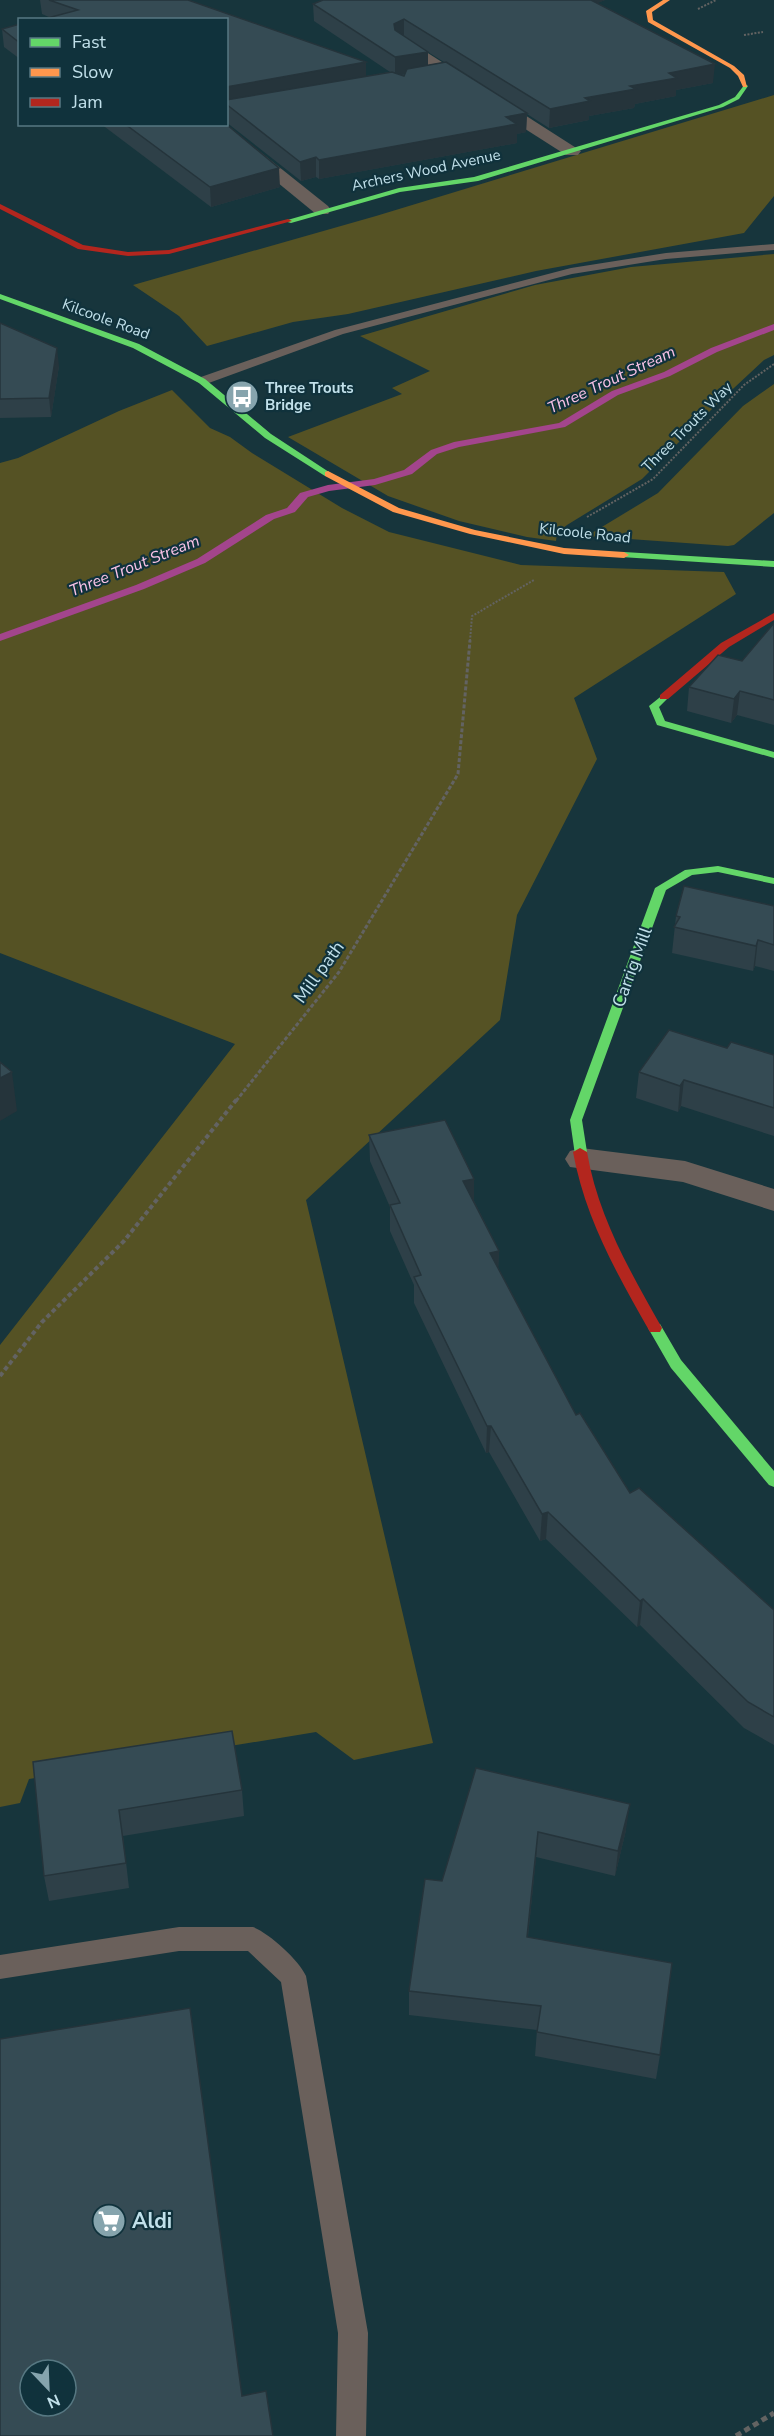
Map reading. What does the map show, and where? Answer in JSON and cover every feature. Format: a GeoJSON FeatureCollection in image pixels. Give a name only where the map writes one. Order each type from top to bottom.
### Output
{"type":"FeatureCollection","features":[{"type":"Feature","properties":{"kind":"street","name":"Archers Wood Avenue"},"geometry":{"type":"LineString","coordinates":[[0,206],[81,247],[128,254],[169,252],[203,245],[399,190],[475,179],[721,106],[737,98],[746,87],[741,75],[724,63],[660,30],[650,21],[649,11],[667,0]]}},
{"type":"Feature","properties":{"kind":"street"},"geometry":{"type":"LineString","coordinates":[[403,44],[572,152]]}},
{"type":"Feature","properties":{"kind":"street"},"geometry":{"type":"LineString","coordinates":[[426,77],[449,73]]}},
{"type":"Feature","properties":{"kind":"street"},"geometry":{"type":"LineString","coordinates":[[217,126],[322,210]]}},
{"type":"Feature","properties":{"kind":"street","name":"Kilcoole Road"},"geometry":{"type":"LineString","coordinates":[[0,296],[136,346],[202,381],[268,436],[312,466],[396,510],[473,532],[564,551],[774,564]]}},
{"type":"Feature","properties":{"kind":"street"},"geometry":{"type":"LineString","coordinates":[[774,616],[740,633],[687,674],[654,706],[661,723],[774,755]]}},
{"type":"Feature","properties":{"kind":"street","name":"Carrig Mill"},"geometry":{"type":"LineString","coordinates":[[774,881],[718,869],[689,872],[661,888],[576,1120],[583,1175],[611,1251],[676,1364],[774,1481]]}},
{"type":"Feature","properties":{"kind":"street"},"geometry":{"type":"LineString","coordinates":[[581,1160],[685,1172],[774,1200]]}},
{"type":"Feature","properties":{"kind":"lane"},"geometry":{"type":"LineString","coordinates":[[202,381],[339,332],[571,271],[666,256],[774,247]]}},
{"type":"Feature","properties":{"kind":"lane"},"geometry":{"type":"LineString","coordinates":[[0,1967],[179,1939],[253,1938],[292,1976],[353,2333],[351,2436]]}},
{"type":"Feature","properties":{"kind":"path","name":"Three Trouts Way"},"geometry":{"type":"LineString","coordinates":[[564,551],[580,521],[653,479],[744,385],[774,364]]}},
{"type":"Feature","properties":{"kind":"path","name":"Mill path"},"geometry":{"type":"LineString","coordinates":[[0,1376],[42,1322],[124,1240],[339,972],[458,774],[472,616],[553,568],[564,551]]}},
{"type":"Feature","properties":{"kind":"path"},"geometry":{"type":"LineString","coordinates":[[736,2436],[774,2414]]}},
{"type":"Feature","properties":{"kind":"shaded area"},"geometry":{"type":"Polygon","coordinates":[[[774,95],[774,196],[744,233],[536,271],[348,314],[293,322],[207,346],[179,316],[133,285],[376,216],[774,95]]]}},
{"type":"Feature","properties":{"kind":"shaded area"},"geometry":{"type":"Polygon","coordinates":[[[774,254],[774,355],[764,360],[720,401],[642,479],[567,525],[557,533],[556,541],[527,537],[459,521],[388,496],[288,437],[402,394],[392,388],[430,371],[360,336],[535,285],[631,267],[774,254]]]}},
{"type":"Feature","properties":{"kind":"shaded area"},"geometry":{"type":"Polygon","coordinates":[[[774,384],[774,513],[734,545],[728,546],[587,536],[658,493],[743,406],[774,384]]]}},
{"type":"Feature","properties":{"kind":"shaded area"},"geometry":{"type":"Polygon","coordinates":[[[172,390],[210,428],[230,437],[342,508],[389,532],[521,565],[724,572],[736,594],[574,698],[597,759],[517,915],[500,1020],[306,1200],[433,1743],[354,1760],[316,1732],[29,1779],[20,1803],[0,1807],[0,1345],[235,1044],[0,953],[0,463],[18,458],[119,411],[172,390]]]}},
{"type":"Feature","properties":{"kind":"building"},"geometry":{"type":"Polygon","coordinates":[[[49,0],[188,0],[366,62],[228,87],[228,18],[48,18],[78,10],[49,0]]]}},
{"type":"Feature","properties":{"kind":"building"},"geometry":{"type":"Polygon","coordinates":[[[323,0],[591,0],[715,64],[669,73],[677,78],[630,86],[636,89],[585,98],[590,101],[550,109],[404,19],[394,24],[395,30],[428,52],[395,57],[313,4],[323,0]]]}},
{"type":"Feature","properties":{"kind":"building"},"geometry":{"type":"Polygon","coordinates":[[[18,25],[18,41],[2,29],[18,25]]]}},
{"type":"Feature","properties":{"kind":"building"},"geometry":{"type":"Polygon","coordinates":[[[446,62],[527,113],[506,117],[517,124],[319,160],[316,157],[300,162],[228,106],[228,100],[392,72],[404,76],[407,69],[446,62]]]}},
{"type":"Feature","properties":{"kind":"building"},"geometry":{"type":"Polygon","coordinates":[[[128,126],[228,126],[279,168],[210,187],[128,126]]]}},
{"type":"Feature","properties":{"kind":"building"},"geometry":{"type":"Polygon","coordinates":[[[0,323],[57,348],[49,398],[0,399],[0,323]]]}},
{"type":"Feature","properties":{"kind":"building"},"geometry":{"type":"Polygon","coordinates":[[[774,623],[774,700],[740,691],[734,699],[689,687],[718,655],[742,661],[774,623]]]}},
{"type":"Feature","properties":{"kind":"building"},"geometry":{"type":"Polygon","coordinates":[[[684,886],[774,906],[774,945],[758,940],[756,946],[674,927],[680,917],[676,916],[684,886]]]}},
{"type":"Feature","properties":{"kind":"building"},"geometry":{"type":"Polygon","coordinates":[[[669,1030],[727,1048],[731,1042],[774,1055],[774,1108],[684,1080],[680,1086],[639,1072],[669,1030]]]}},
{"type":"Feature","properties":{"kind":"building"},"geometry":{"type":"Polygon","coordinates":[[[0,1062],[12,1072],[0,1078],[0,1062]]]}},
{"type":"Feature","properties":{"kind":"building"},"geometry":{"type":"Polygon","coordinates":[[[445,1120],[474,1179],[463,1181],[499,1251],[490,1253],[576,1415],[580,1413],[630,1493],[639,1488],[774,1610],[774,1717],[748,1702],[643,1599],[640,1601],[548,1512],[542,1514],[491,1426],[487,1426],[414,1277],[421,1275],[390,1205],[400,1203],[369,1135],[445,1120]]]}},
{"type":"Feature","properties":{"kind":"building"},"geometry":{"type":"Polygon","coordinates":[[[232,1731],[242,1790],[119,1810],[126,1863],[44,1876],[33,1762],[232,1731]]]}},
{"type":"Feature","properties":{"kind":"building"},"geometry":{"type":"Polygon","coordinates":[[[476,1768],[630,1804],[618,1851],[538,1832],[527,1937],[672,1963],[660,2055],[537,2032],[541,2006],[409,1991],[425,1879],[442,1881],[476,1768]]]}},
{"type":"Feature","properties":{"kind":"building","name":"Aldi"},"geometry":{"type":"Polygon","coordinates":[[[190,2008],[242,2396],[266,2391],[273,2436],[0,2436],[0,2039],[190,2008]]]}},
{"type":"Feature","properties":{"kind":"waterway","name":"Three Trout Stream"},"geometry":{"type":"LineString","coordinates":[[0,638],[140,587],[201,561],[270,517],[291,510],[304,495],[328,488],[375,482],[408,472],[434,452],[457,444],[562,425],[615,393],[667,374],[714,350],[774,327]]}},
{"type":"Feature","properties":{"kind":"traffic: fast"},"geometry":{"type":"LineString","coordinates":[[288,221],[399,190],[475,179],[721,106],[737,98],[745,86]]}},
{"type":"Feature","properties":{"kind":"traffic: fast"},"geometry":{"type":"LineString","coordinates":[[0,296],[136,346],[202,381],[268,436],[328,474]]}},
{"type":"Feature","properties":{"kind":"traffic: fast"},"geometry":{"type":"LineString","coordinates":[[624,555],[774,564]]}},
{"type":"Feature","properties":{"kind":"traffic: fast"},"geometry":{"type":"LineString","coordinates":[[664,697],[654,706],[661,723],[774,755]]}},
{"type":"Feature","properties":{"kind":"traffic: fast"},"geometry":{"type":"LineString","coordinates":[[580,1152],[576,1120],[661,888],[689,872],[718,869],[774,881]]}},
{"type":"Feature","properties":{"kind":"traffic: fast"},"geometry":{"type":"LineString","coordinates":[[655,1328],[676,1364],[774,1481]]}},
{"type":"Feature","properties":{"kind":"traffic: slow"},"geometry":{"type":"LineString","coordinates":[[667,0],[649,11],[650,21],[732,67],[741,75],[745,86]]}},
{"type":"Feature","properties":{"kind":"traffic: slow"},"geometry":{"type":"LineString","coordinates":[[328,474],[396,510],[473,532],[564,551],[624,555]]}},
{"type":"Feature","properties":{"kind":"traffic: jam"},"geometry":{"type":"LineString","coordinates":[[0,206],[81,247],[128,254],[169,252],[288,221]]}},
{"type":"Feature","properties":{"kind":"traffic: jam"},"geometry":{"type":"LineString","coordinates":[[664,697],[725,645],[774,616]]}},
{"type":"Feature","properties":{"kind":"traffic: jam"},"geometry":{"type":"LineString","coordinates":[[580,1152],[584,1176],[599,1221],[655,1328]]}},
{"type":"Feature","properties":{"kind":"place","name":"Three Trouts Bridge"},"geometry":{"type":"Point","coordinates":[242,397]}},
{"type":"Feature","properties":{"kind":"place","name":"Aldi"},"geometry":{"type":"Point","coordinates":[109,2221]}}]}
